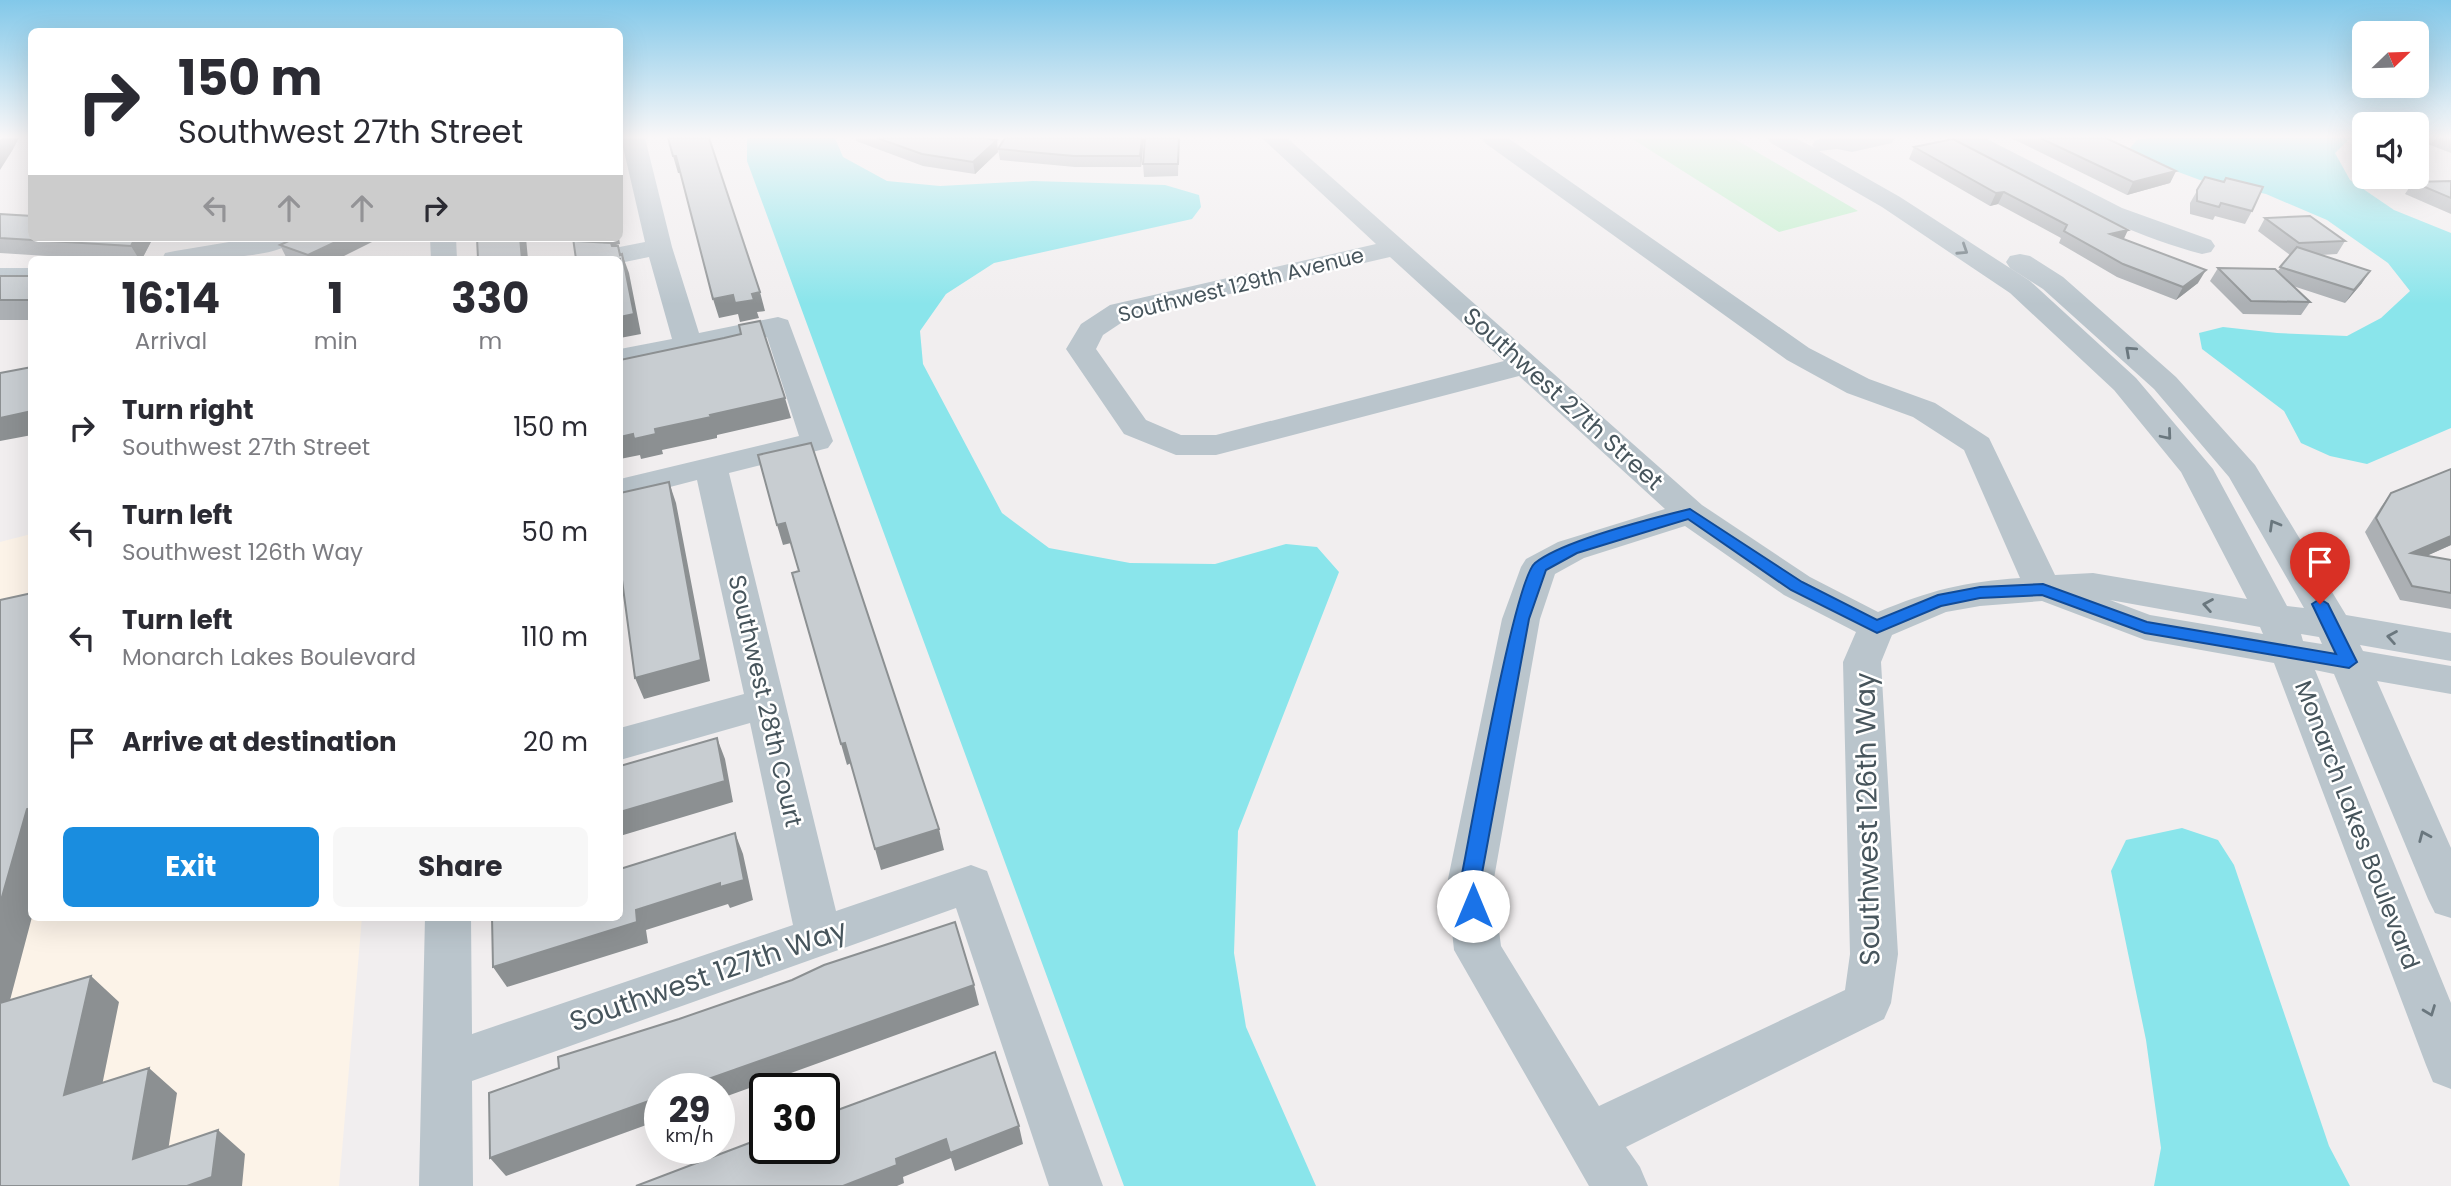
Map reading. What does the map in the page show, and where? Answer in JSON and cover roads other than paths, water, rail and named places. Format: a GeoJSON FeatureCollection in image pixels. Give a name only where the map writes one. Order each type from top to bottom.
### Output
{"type":"FeatureCollection","features":[{"type":"Feature","properties":{"kind":"street"},"geometry":{"type":"LineString","coordinates":[[644,193],[688,344]]}},
{"type":"Feature","properties":{"kind":"street","name":"Southwest 27th Street"},"geometry":{"type":"LineString","coordinates":[[1335,193],[1690,513],[1797,586],[1877,627]]}},
{"type":"Feature","properties":{"kind":"street"},"geometry":{"type":"LineString","coordinates":[[1571,193],[1798,354],[1858,386],[1924,410],[1978,445],[2043,589]]}},
{"type":"Feature","properties":{"kind":"street","name":"Monarch Lakes Boulevard"},"geometry":{"type":"LineString","coordinates":[[1876,193],[2020,287],[2125,384],[2196,469],[2282,634],[2451,1065]]}},
{"type":"Feature","properties":{"kind":"street","name":"Monarch Lakes Boulevard"},"geometry":{"type":"LineString","coordinates":[[1913,193],[2053,283],[2165,383],[2243,472],[2341,644],[2451,899]]}},
{"type":"Feature","properties":{"kind":"street"},"geometry":{"type":"LineString","coordinates":[[2077,193],[2172,239],[2202,246]]}},
{"type":"Feature","properties":{"kind":"street"},"geometry":{"type":"LineString","coordinates":[[184,251],[253,242]]}},
{"type":"Feature","properties":{"kind":"street"},"geometry":{"type":"LineString","coordinates":[[614,256],[659,247]]}},
{"type":"Feature","properties":{"kind":"street","name":"Southwest 129th Avenue"},"geometry":{"type":"LineString","coordinates":[[1395,248],[1120,311],[1091,330],[1081,349],[1135,427],[1176,445],[1216,444],[1525,365]]}},
{"type":"Feature","properties":{"kind":"street"},"geometry":{"type":"LineString","coordinates":[[0,276],[28,276]]}},
{"type":"Feature","properties":{"kind":"street"},"geometry":{"type":"LineString","coordinates":[[623,357],[778,326],[817,441],[623,488]]}},
{"type":"Feature","properties":{"kind":"street","name":"Southwest 28th Court"},"geometry":{"type":"LineString","coordinates":[[711,467],[819,935]]}},
{"type":"Feature","properties":{"kind":"street"},"geometry":{"type":"LineString","coordinates":[[1621,1186],[1589,1138],[1478,950],[1470,884],[1521,619],[1539,567],[1571,550],[1690,513]]}},
{"type":"Feature","properties":{"kind":"street"},"geometry":{"type":"LineString","coordinates":[[1877,627],[1938,601],[1980,593],[2043,589],[2145,627],[2282,634],[2341,644],[2451,647]]}},
{"type":"Feature","properties":{"kind":"street","name":"Southwest 126th Way"},"geometry":{"type":"LineString","coordinates":[[1589,1138],[1867,1003],[1874,954],[1862,662],[1877,627]]}},
{"type":"Feature","properties":{"kind":"street"},"geometry":{"type":"LineString","coordinates":[[2341,644],[2451,680]]}},
{"type":"Feature","properties":{"kind":"street"},"geometry":{"type":"LineString","coordinates":[[623,743],[766,703]]}},
{"type":"Feature","properties":{"kind":"street","name":"Southwest 127th Way"},"geometry":{"type":"LineString","coordinates":[[446,1067],[971,884],[1076,1186]]}},
{"type":"Feature","properties":{"kind":"street"},"geometry":{"type":"LineString","coordinates":[[446,1186],[448,921]]}},
{"type":"Feature","properties":{"kind":"water"},"geometry":{"type":"Polygon","coordinates":[[[759,193],[1199,195],[1201,207],[1192,219],[994,263],[946,294],[920,331],[923,364],[1002,513],[1049,548],[1130,563],[1215,564],[1286,544],[1317,547],[1339,572],[1238,831],[1234,953],[1246,1027],[1316,1186],[1124,1186],[759,193]]]}},
{"type":"Feature","properties":{"kind":"water"},"geometry":{"type":"Polygon","coordinates":[[[2263,193],[2370,193],[2394,210],[2451,233],[2451,428],[2367,464],[2330,456],[2301,443],[2284,411],[2202,349],[2199,333],[2223,327],[2347,336],[2381,318],[2410,291],[2388,263],[2327,220],[2263,193]]]}},
{"type":"Feature","properties":{"kind":"water"},"geometry":{"type":"Polygon","coordinates":[[[2182,828],[2218,840],[2234,865],[2329,1146],[2350,1186],[2154,1186],[2161,1148],[2146,1040],[2111,871],[2126,840],[2182,828]]]}}]}
